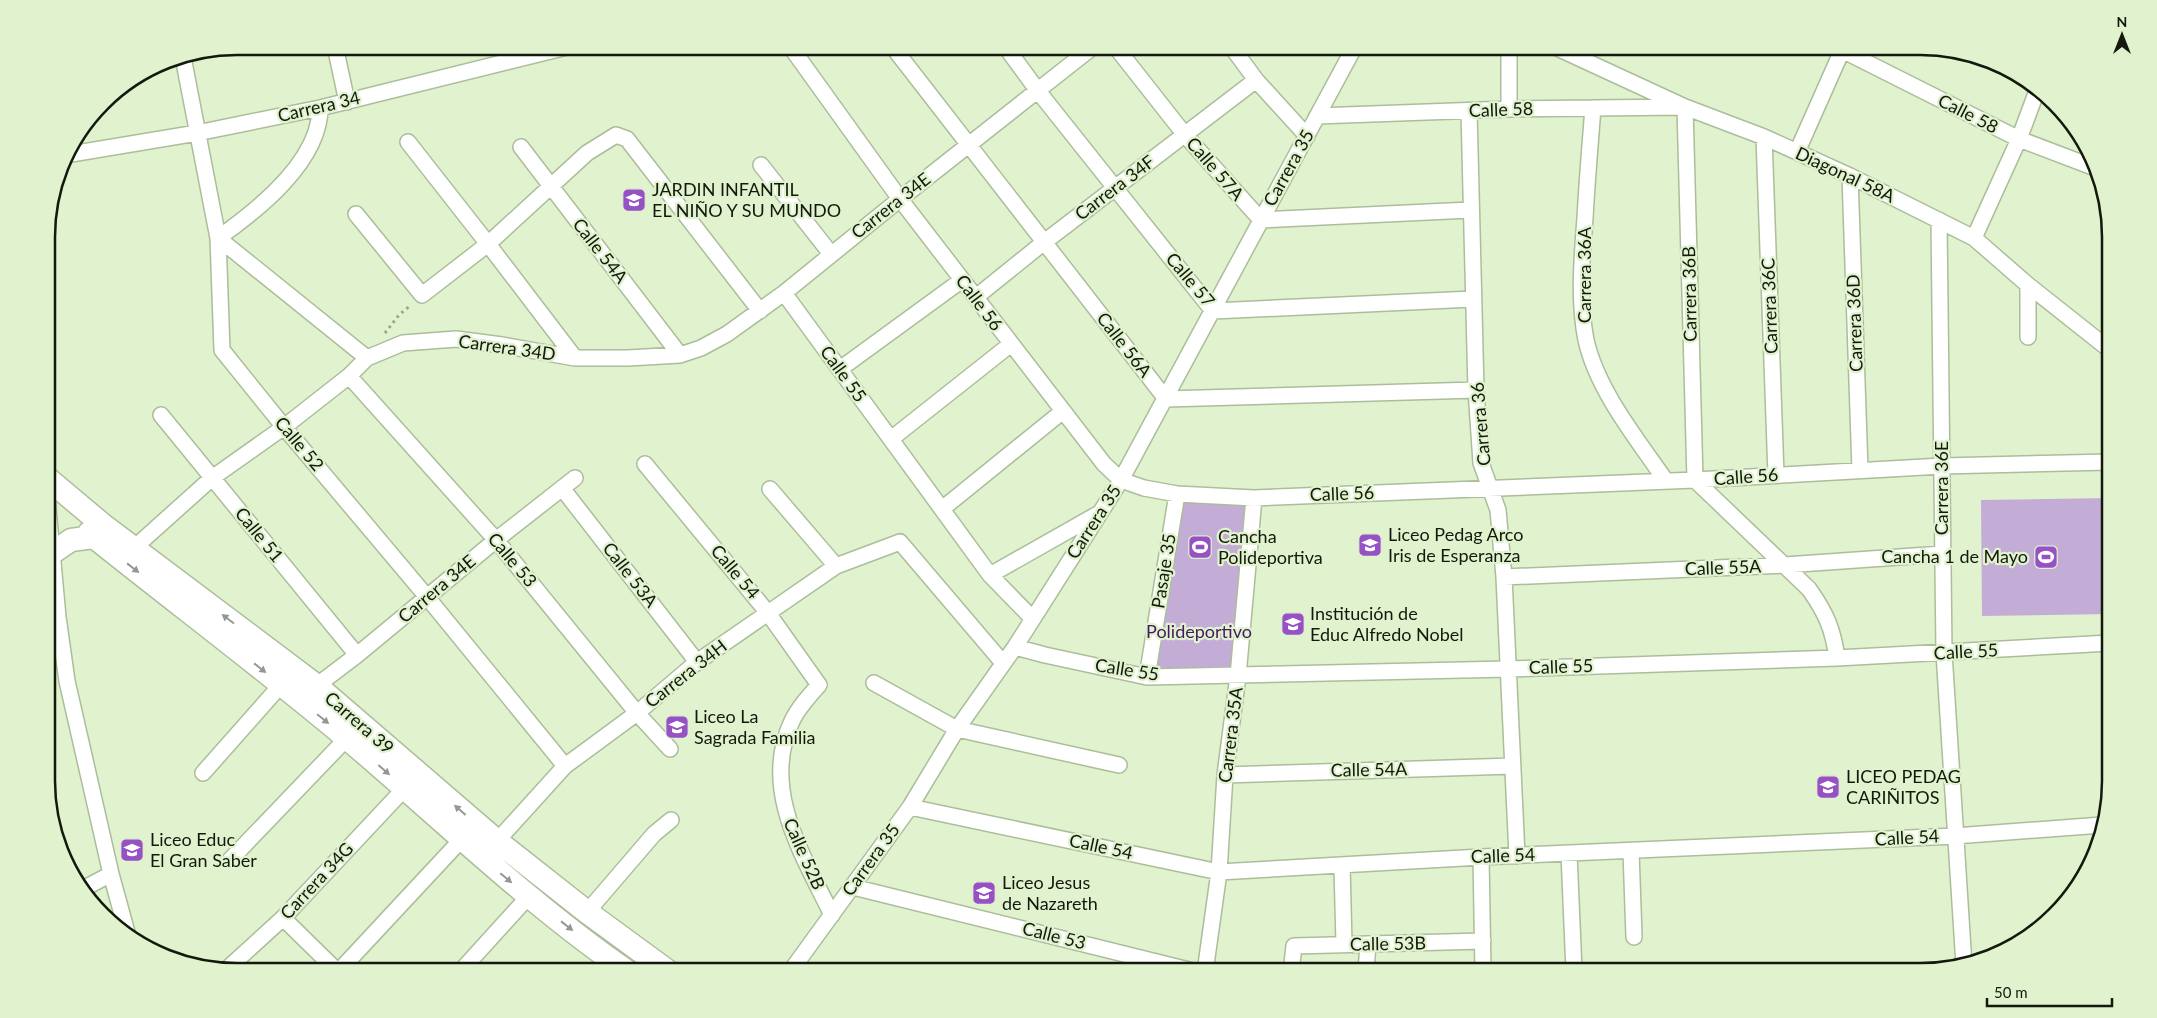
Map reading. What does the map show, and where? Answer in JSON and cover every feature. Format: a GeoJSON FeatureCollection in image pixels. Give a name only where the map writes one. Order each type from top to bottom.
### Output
{"type":"FeatureCollection","features":[{"type":"Feature","properties":{"kind":"main road","name":"Carrera 39"},"geometry":{"type":"LineString","coordinates":[[55,485],[76,504],[134,548],[288,678],[298,699],[347,738],[461,840],[529,896],[600,963]]}},
{"type":"Feature","properties":{"kind":"main road","name":"Carrera 39"},"geometry":{"type":"LineString","coordinates":[[55,504],[94,537],[288,678],[317,686],[497,842],[656,963]]}},
{"type":"Feature","properties":{"kind":"main road"},"geometry":{"type":"LineString","coordinates":[[55,550],[71,540],[94,537]]}},
{"type":"Feature","properties":{"kind":"main road"},"geometry":{"type":"LineString","coordinates":[[604,963],[625,941]]}},
{"type":"Feature","properties":{"kind":"street"},"geometry":{"type":"LineString","coordinates":[[337,55],[347,102]]}},
{"type":"Feature","properties":{"kind":"street","name":"Carrera 34"},"geometry":{"type":"LineString","coordinates":[[75,153],[197,133],[320,108],[534,55]]}},
{"type":"Feature","properties":{"kind":"street","name":"Calle 56"},"geometry":{"type":"LineString","coordinates":[[796,55],[900,199],[1104,464],[1121,480],[1144,488],[1177,494],[1254,498],[1695,480],[1942,466],[2102,462]]}},
{"type":"Feature","properties":{"kind":"street","name":"Calle 56A"},"geometry":{"type":"LineString","coordinates":[[899,55],[1166,399]]}},
{"type":"Feature","properties":{"kind":"street","name":"Calle 57"},"geometry":{"type":"LineString","coordinates":[[1011,55],[1038,92],[1213,311],[1473,299]]}},
{"type":"Feature","properties":{"kind":"street","name":"Carrera 34E"},"geometry":{"type":"LineString","coordinates":[[680,355],[701,348],[760,312],[1083,55]]}},
{"type":"Feature","properties":{"kind":"street","name":"Calle 57A"},"geometry":{"type":"LineString","coordinates":[[1122,55],[1185,135],[1261,220]]}},
{"type":"Feature","properties":{"kind":"street"},"geometry":{"type":"LineString","coordinates":[[1238,55],[1256,80],[1306,136]]}},
{"type":"Feature","properties":{"kind":"street","name":"Carrera 35"},"geometry":{"type":"LineString","coordinates":[[797,963],[910,807],[957,729],[1015,647],[1121,480],[1317,116],[1346,55]]}},
{"type":"Feature","properties":{"kind":"street"},"geometry":{"type":"LineString","coordinates":[[1508,55],[1509,109]]}},
{"type":"Feature","properties":{"kind":"street","name":"Diagonal 58A"},"geometry":{"type":"LineString","coordinates":[[1572,55],[1685,107],[1764,137],[1850,176],[1974,238],[2028,285],[2102,344]]}},
{"type":"Feature","properties":{"kind":"street"},"geometry":{"type":"LineString","coordinates":[[1797,152],[1837,55]]}},
{"type":"Feature","properties":{"kind":"street","name":"Calle 58"},"geometry":{"type":"LineString","coordinates":[[1854,55],[2019,139],[2087,165]]}},
{"type":"Feature","properties":{"kind":"street","name":"Calle 52"},"geometry":{"type":"LineString","coordinates":[[184,63],[218,238],[222,350],[284,427],[427,596],[565,766]]}},
{"type":"Feature","properties":{"kind":"street","name":"Carrera 34F"},"geometry":{"type":"LineString","coordinates":[[976,297],[1043,243],[1256,80]]}},
{"type":"Feature","properties":{"kind":"street"},"geometry":{"type":"LineString","coordinates":[[1974,238],[2019,139],[2035,96]]}},
{"type":"Feature","properties":{"kind":"street","name":"Calle 58"},"geometry":{"type":"LineString","coordinates":[[1317,116],[1509,109],[1685,107]]}},
{"type":"Feature","properties":{"kind":"street","name":"Carrera 36B"},"geometry":{"type":"LineString","coordinates":[[1685,107],[1695,480]]}},
{"type":"Feature","properties":{"kind":"street"},"geometry":{"type":"LineString","coordinates":[[320,108],[317,132],[312,145],[292,173],[268,200],[248,218],[218,238],[367,358]]}},
{"type":"Feature","properties":{"kind":"street","name":"Carrera 36A"},"geometry":{"type":"LineString","coordinates":[[1593,108],[1582,252],[1581,296],[1586,340],[1599,377],[1666,481]]}},
{"type":"Feature","properties":{"kind":"street","name":"Carrera 36"},"geometry":{"type":"LineString","coordinates":[[1469,111],[1476,390],[1481,463],[1498,510],[1504,577],[1517,856]]}},
{"type":"Feature","properties":{"kind":"street"},"geometry":{"type":"LineString","coordinates":[[356,214],[422,295],[488,244],[587,153],[616,136],[627,139],[760,312]]}},
{"type":"Feature","properties":{"kind":"street","name":"Carrera 36C"},"geometry":{"type":"LineString","coordinates":[[1764,137],[1776,475]]}},
{"type":"Feature","properties":{"kind":"street"},"geometry":{"type":"LineString","coordinates":[[408,142],[575,358]]}},
{"type":"Feature","properties":{"kind":"street","name":"Calle 54A"},"geometry":{"type":"LineString","coordinates":[[521,147],[550,188],[680,355]]}},
{"type":"Feature","properties":{"kind":"street"},"geometry":{"type":"LineString","coordinates":[[760,164],[831,254]]}},
{"type":"Feature","properties":{"kind":"street","name":"Carrera 36D"},"geometry":{"type":"LineString","coordinates":[[1850,176],[1860,470]]}},
{"type":"Feature","properties":{"kind":"street"},"geometry":{"type":"LineString","coordinates":[[1261,220],[1470,210]]}},
{"type":"Feature","properties":{"kind":"street","name":"Carrera 36E"},"geometry":{"type":"LineString","coordinates":[[1939,220],[1944,653],[1964,958]]}},
{"type":"Feature","properties":{"kind":"street"},"geometry":{"type":"LineString","coordinates":[[840,369],[962,280]]}},
{"type":"Feature","properties":{"kind":"street"},"geometry":{"type":"LineString","coordinates":[[2028,285],[2028,337]]}},
{"type":"Feature","properties":{"kind":"street","name":"Calle 55"},"geometry":{"type":"LineString","coordinates":[[784,293],[990,575],[1032,618]]}},
{"type":"Feature","properties":{"kind":"street","name":"Carrera 34D"},"geometry":{"type":"LineString","coordinates":[[134,548],[212,478],[284,427],[349,376],[367,358],[403,343],[456,339],[575,358],[628,358],[680,355]]}},
{"type":"Feature","properties":{"kind":"street"},"geometry":{"type":"LineString","coordinates":[[891,438],[1011,344]]}},
{"type":"Feature","properties":{"kind":"street","name":"Calle 53"},"geometry":{"type":"LineString","coordinates":[[349,376],[496,540],[637,713],[670,749]]}},
{"type":"Feature","properties":{"kind":"street"},"geometry":{"type":"LineString","coordinates":[[1166,399],[1476,390]]}},
{"type":"Feature","properties":{"kind":"street"},"geometry":{"type":"LineString","coordinates":[[942,509],[1063,411]]}},
{"type":"Feature","properties":{"kind":"street","name":"Calle 51"},"geometry":{"type":"LineString","coordinates":[[161,415],[357,656]]}},
{"type":"Feature","properties":{"kind":"street","name":"Calle 54"},"geometry":{"type":"LineString","coordinates":[[645,464],[768,613],[819,685]]}},
{"type":"Feature","properties":{"kind":"street","name":"Carrera 34E"},"geometry":{"type":"LineString","coordinates":[[298,699],[357,656],[427,596],[575,478]]}},
{"type":"Feature","properties":{"kind":"street"},"geometry":{"type":"LineString","coordinates":[[1695,480],[1809,589],[1824,610],[1833,633],[1837,658]]}},
{"type":"Feature","properties":{"kind":"street","name":"Calle 53A"},"geometry":{"type":"LineString","coordinates":[[562,488],[697,662]]}},
{"type":"Feature","properties":{"kind":"street"},"geometry":{"type":"LineString","coordinates":[[770,489],[836,566]]}},
{"type":"Feature","properties":{"kind":"street","name":"Pasaje 35"},"geometry":{"type":"LineString","coordinates":[[1147,677],[1177,494]]}},
{"type":"Feature","properties":{"kind":"street","name":"Carrera 35A"},"geometry":{"type":"LineString","coordinates":[[1206,963],[1219,872],[1225,775],[1238,676],[1254,498]]}},
{"type":"Feature","properties":{"kind":"street"},"geometry":{"type":"LineString","coordinates":[[990,575],[1098,515]]}},
{"type":"Feature","properties":{"kind":"street","name":"Carrera 34H"},"geometry":{"type":"LineString","coordinates":[[497,842],[565,766],[637,713],[697,662],[836,566],[900,542],[1003,663]]}},
{"type":"Feature","properties":{"kind":"street","name":"Calle 55A"},"geometry":{"type":"LineString","coordinates":[[1504,577],[1785,565],[1942,554]]}},
{"type":"Feature","properties":{"kind":"street"},"geometry":{"type":"LineString","coordinates":[[55,584],[67,682],[111,874],[125,924]]}},
{"type":"Feature","properties":{"kind":"street","name":"Calle 55"},"geometry":{"type":"LineString","coordinates":[[1015,647],[1045,656],[1147,677],[1508,669],[1837,658],[2102,643]]}},
{"type":"Feature","properties":{"kind":"street"},"geometry":{"type":"LineString","coordinates":[[203,773],[288,678]]}},
{"type":"Feature","properties":{"kind":"street"},"geometry":{"type":"LineString","coordinates":[[874,683],[957,729],[1119,765]]}},
{"type":"Feature","properties":{"kind":"street","name":"Calle 52B"},"geometry":{"type":"LineString","coordinates":[[819,685],[792,720],[784,740],[781,788],[785,812],[794,838],[832,915]]}},
{"type":"Feature","properties":{"kind":"street"},"geometry":{"type":"LineString","coordinates":[[230,860],[347,738]]}},
{"type":"Feature","properties":{"kind":"street","name":"Calle 54A"},"geometry":{"type":"LineString","coordinates":[[1225,775],[1513,766]]}},
{"type":"Feature","properties":{"kind":"street","name":"Carrera 34G"},"geometry":{"type":"LineString","coordinates":[[234,963],[283,918],[405,788]]}},
{"type":"Feature","properties":{"kind":"street","name":"Calle 54"},"geometry":{"type":"LineString","coordinates":[[910,807],[1219,872],[1481,857],[1955,836],[2097,825]]}},
{"type":"Feature","properties":{"kind":"street"},"geometry":{"type":"LineString","coordinates":[[587,912],[654,834],[671,820]]}},
{"type":"Feature","properties":{"kind":"street"},"geometry":{"type":"LineString","coordinates":[[346,963],[461,840]]}},
{"type":"Feature","properties":{"kind":"street"},"geometry":{"type":"LineString","coordinates":[[1631,851],[1634,937]]}},
{"type":"Feature","properties":{"kind":"street"},"geometry":{"type":"LineString","coordinates":[[1569,854],[1574,963]]}},
{"type":"Feature","properties":{"kind":"street"},"geometry":{"type":"LineString","coordinates":[[1481,857],[1483,963]]}},
{"type":"Feature","properties":{"kind":"street"},"geometry":{"type":"LineString","coordinates":[[1342,865],[1344,945]]}},
{"type":"Feature","properties":{"kind":"street"},"geometry":{"type":"LineString","coordinates":[[89,886],[111,874]]}},
{"type":"Feature","properties":{"kind":"street","name":"Calle 53"},"geometry":{"type":"LineString","coordinates":[[853,887],[1161,963]]}},
{"type":"Feature","properties":{"kind":"street"},"geometry":{"type":"LineString","coordinates":[[468,963],[529,896]]}},
{"type":"Feature","properties":{"kind":"street"},"geometry":{"type":"LineString","coordinates":[[283,918],[329,963]]}},
{"type":"Feature","properties":{"kind":"street","name":"Calle 53B"},"geometry":{"type":"LineString","coordinates":[[1292,963],[1294,946],[1483,941]]}},
{"type":"Feature","properties":{"kind":"street"},"geometry":{"type":"LineString","coordinates":[[1367,963],[1368,944]]}},
{"type":"Feature","properties":{"kind":"path"},"geometry":{"type":"LineString","coordinates":[[367,358],[399,315],[422,295]]}},
{"type":"Feature","properties":{"kind":"green space","name":"Polideportivo"},"geometry":{"type":"Polygon","coordinates":[[[1177,494],[1254,498],[1238,676],[1147,677],[1177,494]]]}},
{"type":"Feature","properties":{"kind":"green space","name":"Cancha 1 de Mayo"},"geometry":{"type":"Polygon","coordinates":[[[2102,498],[2102,614],[1982,616],[1981,500],[2102,498]]]}},
{"type":"Feature","properties":{"kind":"place","name":"JARDIN INFANTIL EL NIÑO Y SU MUNDO"},"geometry":{"type":"Point","coordinates":[634,200]}},
{"type":"Feature","properties":{"kind":"place","name":"Liceo Pedag Arco Iris de Esperanza"},"geometry":{"type":"Point","coordinates":[1370,545]}},
{"type":"Feature","properties":{"kind":"place","name":"Cancha Polideportiva"},"geometry":{"type":"Point","coordinates":[1200,547]}},
{"type":"Feature","properties":{"kind":"place","name":"Cancha 1 de Mayo"},"geometry":{"type":"Point","coordinates":[2046,557]}},
{"type":"Feature","properties":{"kind":"place","name":"Institución de Educ Alfredo Nobel"},"geometry":{"type":"Point","coordinates":[1293,624]}},
{"type":"Feature","properties":{"kind":"place","name":"Liceo La Sagrada Familia"},"geometry":{"type":"Point","coordinates":[677,727]}},
{"type":"Feature","properties":{"kind":"place","name":"LICEO PEDAG CARIÑITOS"},"geometry":{"type":"Point","coordinates":[1828,787]}},
{"type":"Feature","properties":{"kind":"place","name":"Liceo Educ El Gran Saber"},"geometry":{"type":"Point","coordinates":[132,850]}},
{"type":"Feature","properties":{"kind":"place","name":"Liceo Jesus de Nazareth"},"geometry":{"type":"Point","coordinates":[984,893]}}]}
